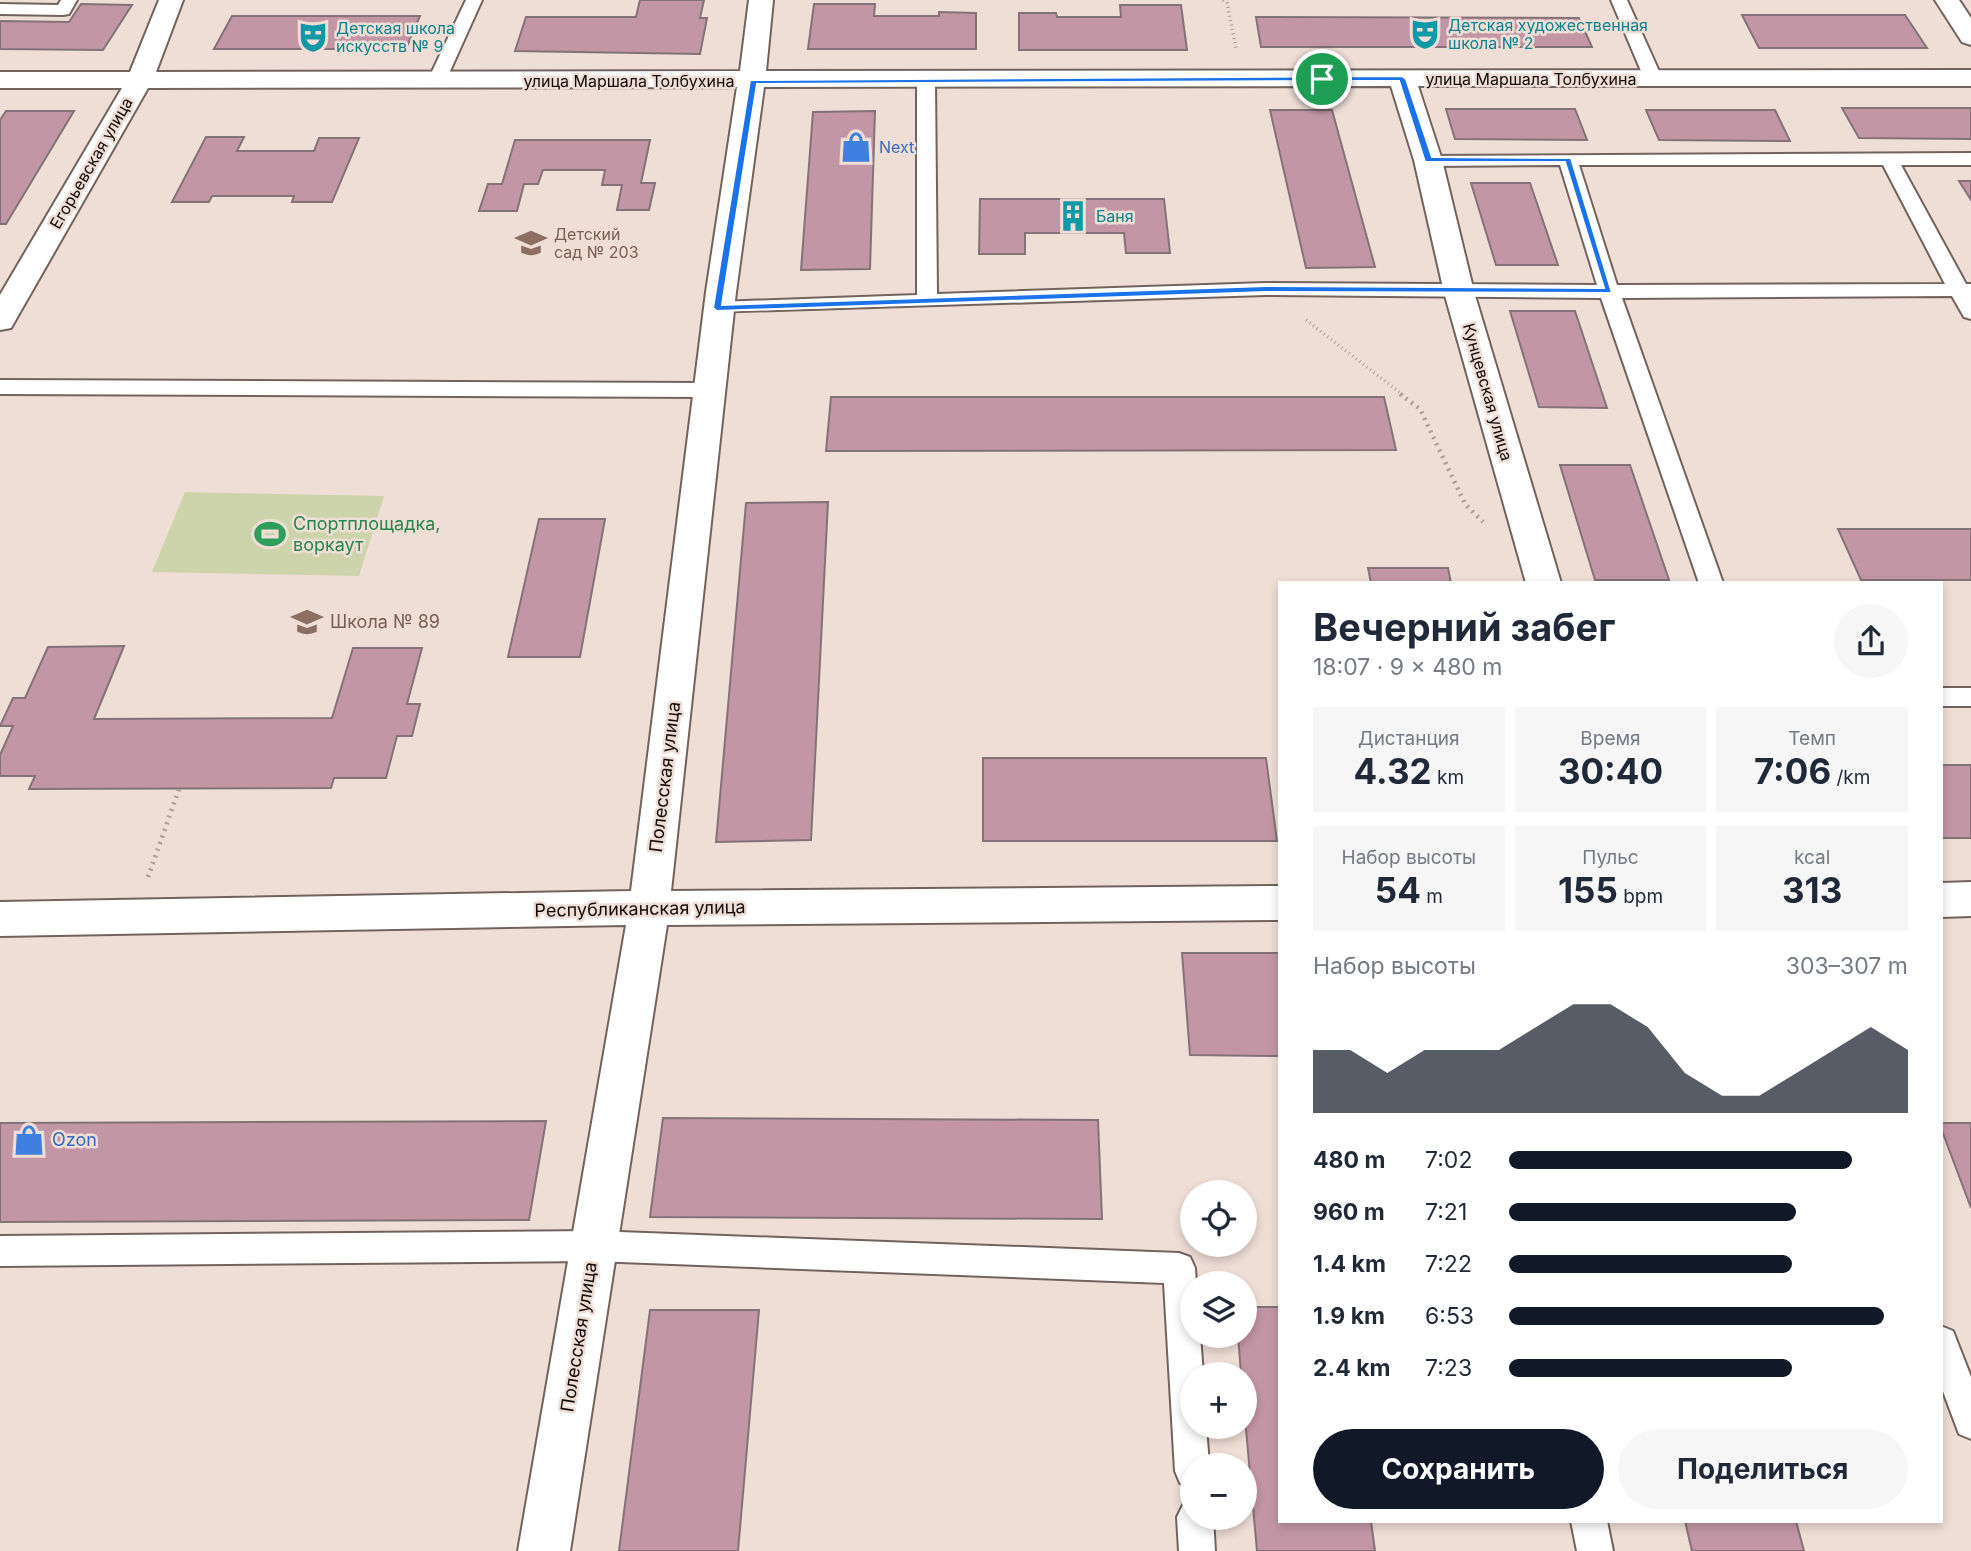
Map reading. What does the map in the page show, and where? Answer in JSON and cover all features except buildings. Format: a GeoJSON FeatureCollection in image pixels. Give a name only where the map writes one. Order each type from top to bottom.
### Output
{"type":"FeatureCollection","features":[{"type":"Feature","properties":{"kind":"street","name":"Егорьевская улица"},"geometry":{"type":"LineString","coordinates":[[0,321],[140,79],[171,0]]}},
{"type":"Feature","properties":{"kind":"street","name":"Полесская улица"},"geometry":{"type":"LineString","coordinates":[[544,1551],[649,908],[712,390],[717,308],[753,81],[761,0]]}},
{"type":"Feature","properties":{"kind":"street"},"geometry":{"type":"LineString","coordinates":[[1947,0],[1971,37]]}},
{"type":"Feature","properties":{"kind":"street","name":"улица Маршала Толбухина"},"geometry":{"type":"LineString","coordinates":[[0,80],[1971,78]]}},
{"type":"Feature","properties":{"kind":"street","name":"Кунцевская улица"},"geometry":{"type":"LineString","coordinates":[[1402,79],[1428,160],[1459,292],[1543,581]]}},
{"type":"Feature","properties":{"kind":"street"},"geometry":{"type":"LineString","coordinates":[[1943,900],[1971,899]]}},
{"type":"Feature","properties":{"kind":"street","name":"Республиканская улица"},"geometry":{"type":"LineString","coordinates":[[0,919],[649,908],[1278,903]]}},
{"type":"Feature","properties":{"kind":"lane"},"geometry":{"type":"LineString","coordinates":[[0,9],[63,10],[69,0]]}},
{"type":"Feature","properties":{"kind":"lane"},"geometry":{"type":"LineString","coordinates":[[437,80],[474,0]]}},
{"type":"Feature","properties":{"kind":"lane"},"geometry":{"type":"LineString","coordinates":[[1619,0],[1653,78]]}},
{"type":"Feature","properties":{"kind":"lane"},"geometry":{"type":"LineString","coordinates":[[926,81],[927,300]]}},
{"type":"Feature","properties":{"kind":"lane"},"geometry":{"type":"LineString","coordinates":[[1889,159],[1965,290],[1971,313]]}},
{"type":"Feature","properties":{"kind":"lane"},"geometry":{"type":"LineString","coordinates":[[1428,160],[1971,159]]}},
{"type":"Feature","properties":{"kind":"lane"},"geometry":{"type":"LineString","coordinates":[[1568,160],[1609,291],[1710,581]]}},
{"type":"Feature","properties":{"kind":"lane"},"geometry":{"type":"LineString","coordinates":[[717,308],[1266,289],[1459,292],[1965,290]]}},
{"type":"Feature","properties":{"kind":"lane"},"geometry":{"type":"LineString","coordinates":[[0,387],[712,390]]}},
{"type":"Feature","properties":{"kind":"lane"},"geometry":{"type":"LineString","coordinates":[[1943,697],[1971,697]]}},
{"type":"Feature","properties":{"kind":"lane"},"geometry":{"type":"LineString","coordinates":[[0,1251],[594,1246],[1179,1268],[1191,1453]]}},
{"type":"Feature","properties":{"kind":"lane"},"geometry":{"type":"LineString","coordinates":[[1943,1347],[1971,1422]]}},
{"type":"Feature","properties":{"kind":"lane"},"geometry":{"type":"LineString","coordinates":[[1589,1523],[1595,1551]]}},
{"type":"Feature","properties":{"kind":"lane"},"geometry":{"type":"LineString","coordinates":[[1196,1530],[1197,1551]]}},
{"type":"Feature","properties":{"kind":"path"},"geometry":{"type":"LineString","coordinates":[[1223,0],[1227,3],[1243,79]]}},
{"type":"Feature","properties":{"kind":"path"},"geometry":{"type":"LineString","coordinates":[[1266,289],[1420,409],[1465,504],[1483,523]]}},
{"type":"Feature","properties":{"kind":"path"},"geometry":{"type":"LineString","coordinates":[[133,917],[179,789]]}},
{"type":"Feature","properties":{"kind":"green space","name":"Спортплощадка, воркаут"},"geometry":{"type":"Polygon","coordinates":[[[185,492],[384,496],[359,576],[152,572],[185,492]]]}},
{"type":"Feature","properties":{"kind":"place","name":"Детская художественная школа № 2"},"geometry":{"type":"Point","coordinates":[1425,34]}},
{"type":"Feature","properties":{"kind":"place","name":"Детская школа искусств № 9"},"geometry":{"type":"Point","coordinates":[313,37]}},
{"type":"Feature","properties":{"kind":"place","name":"Next"},"geometry":{"type":"Point","coordinates":[856,147]}},
{"type":"Feature","properties":{"kind":"place","name":"Баня"},"geometry":{"type":"Point","coordinates":[1073,216]}},
{"type":"Feature","properties":{"kind":"place","name":"Детский сад № 203"},"geometry":{"type":"Point","coordinates":[531,243]}},
{"type":"Feature","properties":{"kind":"place","name":"Спортплощадка, воркаут"},"geometry":{"type":"Point","coordinates":[270,534]}},
{"type":"Feature","properties":{"kind":"place","name":"Школа № 89"},"geometry":{"type":"Point","coordinates":[307,622]}},
{"type":"Feature","properties":{"kind":"place","name":"Ozon"},"geometry":{"type":"Point","coordinates":[29,1140]}},
{"type":"Feature","properties":{"kind":"route"},"geometry":{"type":"LineString","coordinates":[[1322,79],[1402,79],[1428,160],[1568,160],[1609,291],[1266,289],[717,308],[753,81],[1322,79]]}}]}
